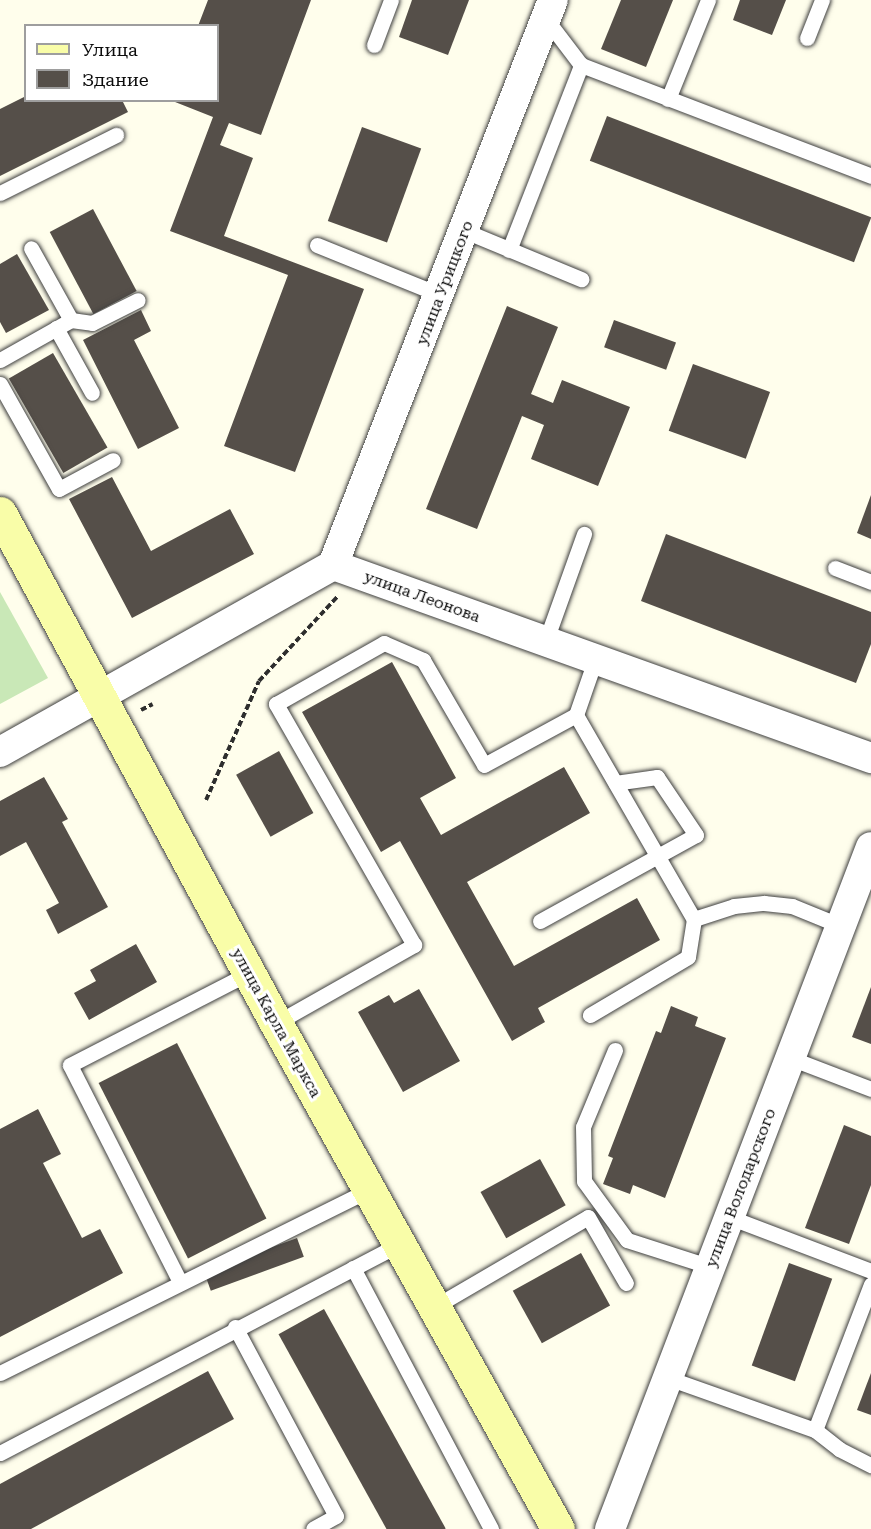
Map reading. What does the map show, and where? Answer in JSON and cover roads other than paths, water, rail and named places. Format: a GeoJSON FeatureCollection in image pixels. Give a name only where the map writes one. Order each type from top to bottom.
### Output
{"type":"FeatureCollection","features":[{"type":"Feature","properties":{"kind":"street","name":"улица Урицкого"},"geometry":{"type":"LineString","coordinates":[[333,565],[441,295],[549,10]]}},
{"type":"Feature","properties":{"kind":"street","name":"улица Карла Маркса"},"geometry":{"type":"LineString","coordinates":[[0,513],[276,1023],[558,1529]]}},
{"type":"Feature","properties":{"kind":"street","name":"улица Леонова"},"geometry":{"type":"LineString","coordinates":[[333,565],[871,758]]}},
{"type":"Feature","properties":{"kind":"street"},"geometry":{"type":"LineString","coordinates":[[0,752],[333,565]]}},
{"type":"Feature","properties":{"kind":"street","name":"улица Володарского"},"geometry":{"type":"LineString","coordinates":[[610,1529],[871,847]]}},
{"type":"Feature","properties":{"kind":"lane"},"geometry":{"type":"LineString","coordinates":[[374,45],[391,0]]}},
{"type":"Feature","properties":{"kind":"lane"},"geometry":{"type":"LineString","coordinates":[[668,99],[708,0]]}},
{"type":"Feature","properties":{"kind":"lane"},"geometry":{"type":"LineString","coordinates":[[807,38],[822,0]]}},
{"type":"Feature","properties":{"kind":"lane"},"geometry":{"type":"LineString","coordinates":[[549,10],[580,65],[871,176]]}},
{"type":"Feature","properties":{"kind":"lane"},"geometry":{"type":"LineString","coordinates":[[509,250],[580,65]]}},
{"type":"Feature","properties":{"kind":"lane"},"geometry":{"type":"LineString","coordinates":[[0,193],[116,135]]}},
{"type":"Feature","properties":{"kind":"lane"},"geometry":{"type":"LineString","coordinates":[[465,231],[581,279]]}},
{"type":"Feature","properties":{"kind":"lane"},"geometry":{"type":"LineString","coordinates":[[317,245],[441,295]]}},
{"type":"Feature","properties":{"kind":"lane"},"geometry":{"type":"LineString","coordinates":[[31,248],[71,320]]}},
{"type":"Feature","properties":{"kind":"lane"},"geometry":{"type":"LineString","coordinates":[[0,360],[71,320],[92,323],[138,300]]}},
{"type":"Feature","properties":{"kind":"lane"},"geometry":{"type":"LineString","coordinates":[[56,328],[92,393]]}},
{"type":"Feature","properties":{"kind":"lane"},"geometry":{"type":"LineString","coordinates":[[0,384],[59,489],[113,460]]}},
{"type":"Feature","properties":{"kind":"lane"},"geometry":{"type":"LineString","coordinates":[[545,642],[584,534]]}},
{"type":"Feature","properties":{"kind":"lane"},"geometry":{"type":"LineString","coordinates":[[835,568],[871,582]]}},
{"type":"Feature","properties":{"kind":"lane"},"geometry":{"type":"LineString","coordinates":[[276,1023],[414,945],[276,704],[384,643],[423,660],[484,765],[576,715],[595,660]]}},
{"type":"Feature","properties":{"kind":"lane"},"geometry":{"type":"LineString","coordinates":[[576,715],[694,919],[688,957],[590,1015]]}},
{"type":"Feature","properties":{"kind":"lane"},"geometry":{"type":"LineString","coordinates":[[540,921],[696,835],[657,777],[615,783]]}},
{"type":"Feature","properties":{"kind":"lane"},"geometry":{"type":"LineString","coordinates":[[694,919],[734,906],[764,903],[792,906],[841,926]]}},
{"type":"Feature","properties":{"kind":"lane"},"geometry":{"type":"LineString","coordinates":[[180,1282],[70,1065],[249,973]]}},
{"type":"Feature","properties":{"kind":"lane"},"geometry":{"type":"LineString","coordinates":[[615,1050],[583,1127],[584,1181],[627,1240],[711,1267]]}},
{"type":"Feature","properties":{"kind":"lane"},"geometry":{"type":"LineString","coordinates":[[790,1059],[871,1089]]}},
{"type":"Feature","properties":{"kind":"lane"},"geometry":{"type":"LineString","coordinates":[[0,1373],[369,1190]]}},
{"type":"Feature","properties":{"kind":"lane"},"geometry":{"type":"LineString","coordinates":[[434,1307],[588,1217],[626,1283]]}},
{"type":"Feature","properties":{"kind":"lane"},"geometry":{"type":"LineString","coordinates":[[729,1217],[871,1271]]}},
{"type":"Feature","properties":{"kind":"lane"},"geometry":{"type":"LineString","coordinates":[[0,1453],[235,1327],[399,1244]]}},
{"type":"Feature","properties":{"kind":"lane"},"geometry":{"type":"LineString","coordinates":[[353,1268],[491,1529]]}},
{"type":"Feature","properties":{"kind":"lane"},"geometry":{"type":"LineString","coordinates":[[815,1431],[871,1284]]}},
{"type":"Feature","properties":{"kind":"lane"},"geometry":{"type":"LineString","coordinates":[[235,1327],[336,1516],[313,1529]]}},
{"type":"Feature","properties":{"kind":"lane"},"geometry":{"type":"LineString","coordinates":[[668,1378],[815,1431],[839,1449],[871,1465]]}}]}
